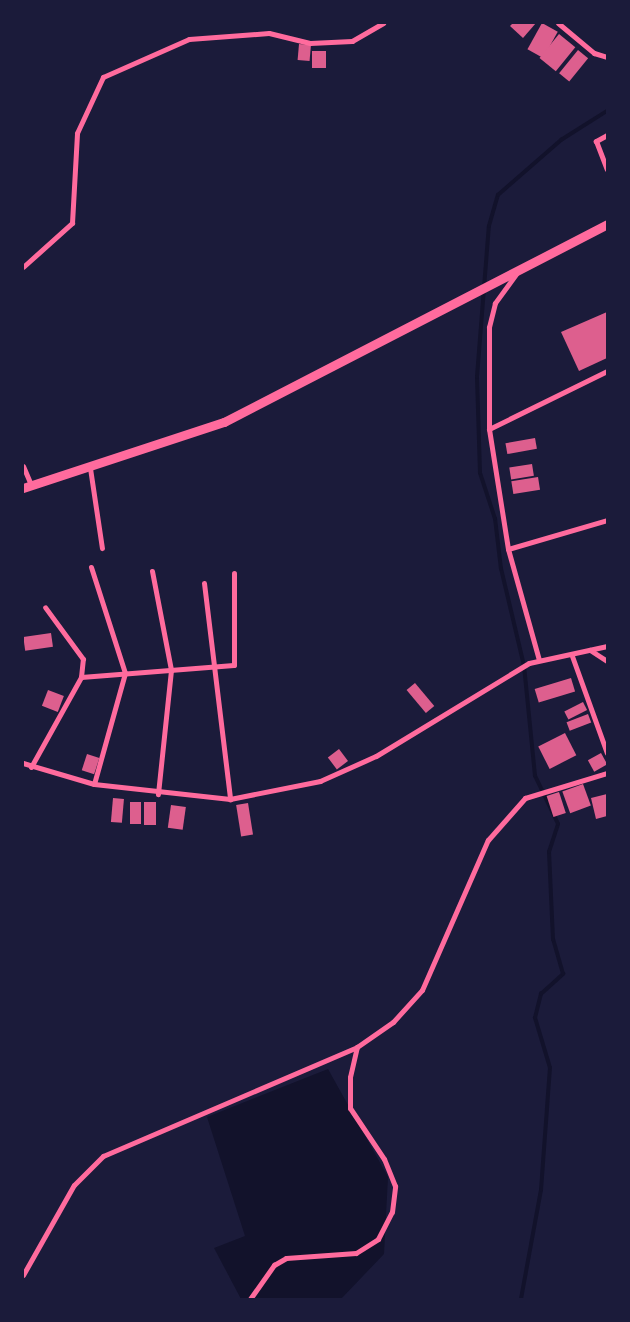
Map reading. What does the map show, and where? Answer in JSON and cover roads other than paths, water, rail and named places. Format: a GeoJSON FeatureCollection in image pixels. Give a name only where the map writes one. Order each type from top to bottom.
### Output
{"type":"FeatureCollection","features":[{"type":"Feature","properties":{"kind":"highway"},"geometry":{"type":"LineString","coordinates":[[27,486],[90,468],[224,422],[472,297],[607,224]]}},
{"type":"Feature","properties":{"kind":"street"},"geometry":{"type":"LineString","coordinates":[[23,267],[72,223],[76,209],[77,133],[103,78],[189,39],[270,33],[310,43],[352,41],[383,23]]}},
{"type":"Feature","properties":{"kind":"street"},"geometry":{"type":"LineString","coordinates":[[558,23],[594,53],[607,57]]}},
{"type":"Feature","properties":{"kind":"street"},"geometry":{"type":"LineString","coordinates":[[607,135],[596,141],[607,169]]}},
{"type":"Feature","properties":{"kind":"street"},"geometry":{"type":"LineString","coordinates":[[517,272],[495,303],[489,327],[489,429],[508,550],[540,660]]}},
{"type":"Feature","properties":{"kind":"street"},"geometry":{"type":"LineString","coordinates":[[489,429],[607,371]]}},
{"type":"Feature","properties":{"kind":"street"},"geometry":{"type":"LineString","coordinates":[[23,466],[27,486]]}},
{"type":"Feature","properties":{"kind":"street"},"geometry":{"type":"LineString","coordinates":[[90,468],[102,548]]}},
{"type":"Feature","properties":{"kind":"street"},"geometry":{"type":"LineString","coordinates":[[508,550],[607,520]]}},
{"type":"Feature","properties":{"kind":"street"},"geometry":{"type":"LineString","coordinates":[[91,567],[125,673],[94,784]]}},
{"type":"Feature","properties":{"kind":"street"},"geometry":{"type":"LineString","coordinates":[[152,571],[171,670],[158,794]]}},
{"type":"Feature","properties":{"kind":"street"},"geometry":{"type":"LineString","coordinates":[[81,677],[234,665],[234,573]]}},
{"type":"Feature","properties":{"kind":"street"},"geometry":{"type":"LineString","coordinates":[[204,583],[211,667],[230,799]]}},
{"type":"Feature","properties":{"kind":"street"},"geometry":{"type":"LineString","coordinates":[[32,766],[81,677],[83,659],[45,607]]}},
{"type":"Feature","properties":{"kind":"street"},"geometry":{"type":"LineString","coordinates":[[23,763],[94,784],[158,794],[230,799],[320,781],[376,756],[529,663],[572,656],[607,646]]}},
{"type":"Feature","properties":{"kind":"street"},"geometry":{"type":"LineString","coordinates":[[590,650],[607,661]]}},
{"type":"Feature","properties":{"kind":"street"},"geometry":{"type":"LineString","coordinates":[[572,656],[607,753]]}},
{"type":"Feature","properties":{"kind":"street"},"geometry":{"type":"LineString","coordinates":[[23,1275],[74,1185],[103,1156],[356,1047],[393,1023],[422,990],[488,840],[525,798],[607,773]]}},
{"type":"Feature","properties":{"kind":"street"},"geometry":{"type":"LineString","coordinates":[[250,1299],[274,1265],[286,1258],[356,1253],[378,1239],[392,1212],[394,1186],[384,1159],[351,1108],[350,1077],[356,1047]]}},
{"type":"Feature","properties":{"kind":"waterway"},"geometry":{"type":"LineString","coordinates":[[521,1299],[541,1190],[550,1068],[535,1018],[541,994],[563,974],[553,940],[549,852],[558,824],[535,776],[524,666],[501,569],[495,519],[480,473],[477,377],[489,226],[498,195],[561,140],[607,111]]}}]}
